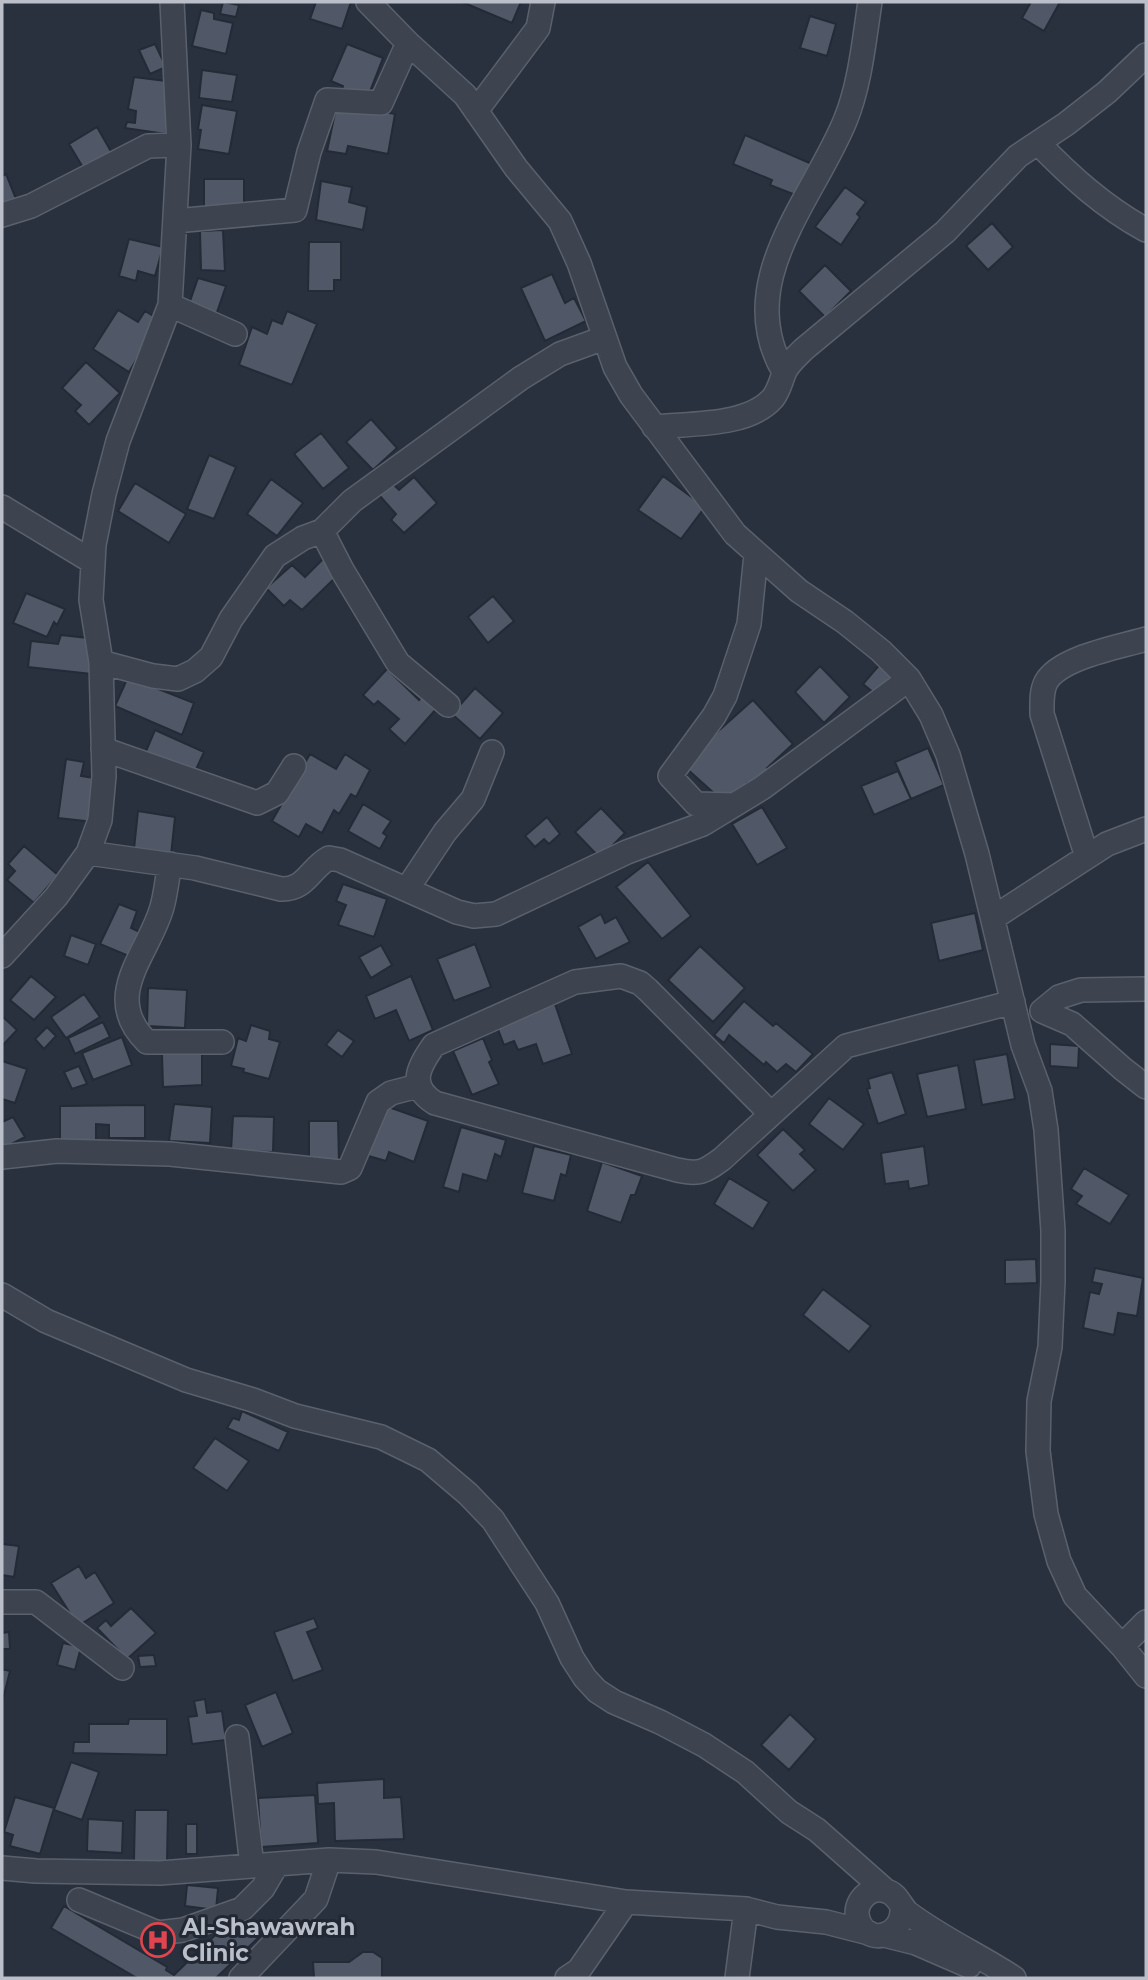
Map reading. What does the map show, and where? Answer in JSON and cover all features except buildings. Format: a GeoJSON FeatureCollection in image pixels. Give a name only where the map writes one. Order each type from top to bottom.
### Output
{"type":"FeatureCollection","features":[{"type":"Feature","properties":{"kind":"street"},"geometry":{"type":"LineString","coordinates":[[2,956],[56,897],[88,853],[100,820],[104,776],[101,662],[91,600],[94,545],[118,441],[170,305],[178,145],[172,2]]}},
{"type":"Feature","properties":{"kind":"street"},"geometry":{"type":"LineString","coordinates":[[369,2],[408,43],[465,95],[516,168],[560,221],[579,262],[604,338],[625,386],[734,534],[799,591],[845,622],[881,651],[909,679],[931,715],[948,755],[993,918],[1023,1045],[1040,1091],[1046,1130],[1054,1281],[1050,1347],[1039,1401],[1038,1451],[1046,1514],[1059,1561],[1075,1596],[1146,1676]]}},
{"type":"Feature","properties":{"kind":"street"},"geometry":{"type":"LineString","coordinates":[[476,111],[538,28],[543,2]]}},
{"type":"Feature","properties":{"kind":"street"},"geometry":{"type":"LineString","coordinates":[[785,372],[772,352],[767,329],[766,304],[770,277],[786,237],[846,118],[856,81],[870,2]]}},
{"type":"Feature","properties":{"kind":"street"},"geometry":{"type":"LineString","coordinates":[[175,221],[295,211],[309,152],[327,100],[381,103],[408,43]]}},
{"type":"Feature","properties":{"kind":"street"},"geometry":{"type":"LineString","coordinates":[[654,427],[730,420],[750,415],[766,406],[775,395],[785,372],[804,349],[937,239],[1018,156],[1107,92],[1146,55]]}},
{"type":"Feature","properties":{"kind":"street"},"geometry":{"type":"LineString","coordinates":[[1038,143],[1071,177],[1101,201],[1146,230]]}},
{"type":"Feature","properties":{"kind":"street"},"geometry":{"type":"LineString","coordinates":[[2,215],[31,206],[148,146],[178,145]]}},
{"type":"Feature","properties":{"kind":"street"},"geometry":{"type":"LineString","coordinates":[[170,305],[235,334]]}},
{"type":"Feature","properties":{"kind":"street"},"geometry":{"type":"LineString","coordinates":[[101,662],[153,676],[178,679],[195,671],[211,657],[238,608],[275,556],[303,537],[322,531],[352,501],[521,377],[560,354],[604,338]]}},
{"type":"Feature","properties":{"kind":"street"},"geometry":{"type":"LineString","coordinates":[[2,507],[93,562]]}},
{"type":"Feature","properties":{"kind":"street"},"geometry":{"type":"LineString","coordinates":[[322,531],[342,570],[398,663],[448,705]]}},
{"type":"Feature","properties":{"kind":"street"},"geometry":{"type":"LineString","coordinates":[[734,805],[696,804],[670,776],[714,716],[725,696],[749,624],[756,554]]}},
{"type":"Feature","properties":{"kind":"street"},"geometry":{"type":"LineString","coordinates":[[1087,857],[1042,714],[1041,696],[1046,682],[1055,671],[1070,662],[1146,639]]}},
{"type":"Feature","properties":{"kind":"street"},"geometry":{"type":"LineString","coordinates":[[88,853],[195,868],[292,890],[302,885],[321,863],[329,858],[341,860],[457,912],[474,916],[496,914],[628,852],[703,824],[762,788],[909,679]]}},
{"type":"Feature","properties":{"kind":"street"},"geometry":{"type":"LineString","coordinates":[[103,748],[257,803],[276,793],[294,766]]}},
{"type":"Feature","properties":{"kind":"street"},"geometry":{"type":"LineString","coordinates":[[407,890],[445,832],[473,799],[492,751]]}},
{"type":"Feature","properties":{"kind":"street"},"geometry":{"type":"LineString","coordinates":[[993,918],[1108,844],[1146,828]]}},
{"type":"Feature","properties":{"kind":"street"},"geometry":{"type":"LineString","coordinates":[[170,864],[162,909],[139,957],[126,1005],[132,1021],[147,1042],[222,1042]]}},
{"type":"Feature","properties":{"kind":"street"},"geometry":{"type":"LineString","coordinates":[[771,1114],[648,990],[640,983],[621,976],[575,982],[434,1045],[425,1057],[418,1086],[425,1097],[435,1103],[690,1173],[704,1172],[722,1159],[846,1046],[1013,1002]]}},
{"type":"Feature","properties":{"kind":"street"},"geometry":{"type":"LineString","coordinates":[[1146,989],[1081,990],[1059,997],[1042,1011],[1072,1024],[1146,1087]]}},
{"type":"Feature","properties":{"kind":"street"},"geometry":{"type":"LineString","coordinates":[[2,1157],[57,1151],[170,1154],[341,1172],[350,1168],[378,1102],[391,1093],[418,1086]]}},
{"type":"Feature","properties":{"kind":"street"},"geometry":{"type":"LineString","coordinates":[[2,1295],[46,1321],[186,1380],[295,1416],[381,1437],[428,1460],[468,1494],[493,1520],[547,1603],[572,1658],[597,1691],[714,1752],[745,1772],[789,1812],[817,1830],[886,1891],[894,1895],[902,1908],[933,1931],[975,1953],[1012,1978]]}},
{"type":"Feature","properties":{"kind":"street"},"geometry":{"type":"LineString","coordinates":[[2,1602],[36,1602],[122,1668]]}},
{"type":"Feature","properties":{"kind":"street"},"geometry":{"type":"LineString","coordinates":[[1122,1646],[1146,1622]]}},
{"type":"Feature","properties":{"kind":"street"},"geometry":{"type":"LineString","coordinates":[[237,1737],[252,1866]]}},
{"type":"Feature","properties":{"kind":"street"},"geometry":{"type":"LineString","coordinates":[[789,1812],[808,1841],[850,1880],[859,1902],[859,1923],[876,1934],[896,1929],[900,1923],[902,1908]]}},
{"type":"Feature","properties":{"kind":"street"},"geometry":{"type":"LineString","coordinates":[[2,1868],[160,1873],[329,1860],[376,1862],[626,1902],[746,1909],[779,1905],[826,1909],[859,1902],[870,1892],[886,1891]]}},
{"type":"Feature","properties":{"kind":"street"},"geometry":{"type":"LineString","coordinates":[[241,1978],[316,1899],[329,1860]]}},
{"type":"Feature","properties":{"kind":"street"},"geometry":{"type":"LineString","coordinates":[[79,1900],[158,1933],[183,1930],[242,1909],[263,1888],[277,1864]]}},
{"type":"Feature","properties":{"kind":"street"},"geometry":{"type":"LineString","coordinates":[[567,1978],[579,1970],[626,1902]]}},
{"type":"Feature","properties":{"kind":"street"},"geometry":{"type":"LineString","coordinates":[[746,1909],[777,1917],[836,1924],[916,1943],[968,1965],[1012,1978]]}},
{"type":"Feature","properties":{"kind":"street"},"geometry":{"type":"LineString","coordinates":[[737,1978],[746,1909]]}},
{"type":"Feature","properties":{"kind":"place","name":"Al-Shawawrah Clinic"},"geometry":{"type":"Point","coordinates":[158,1940]}}]}
